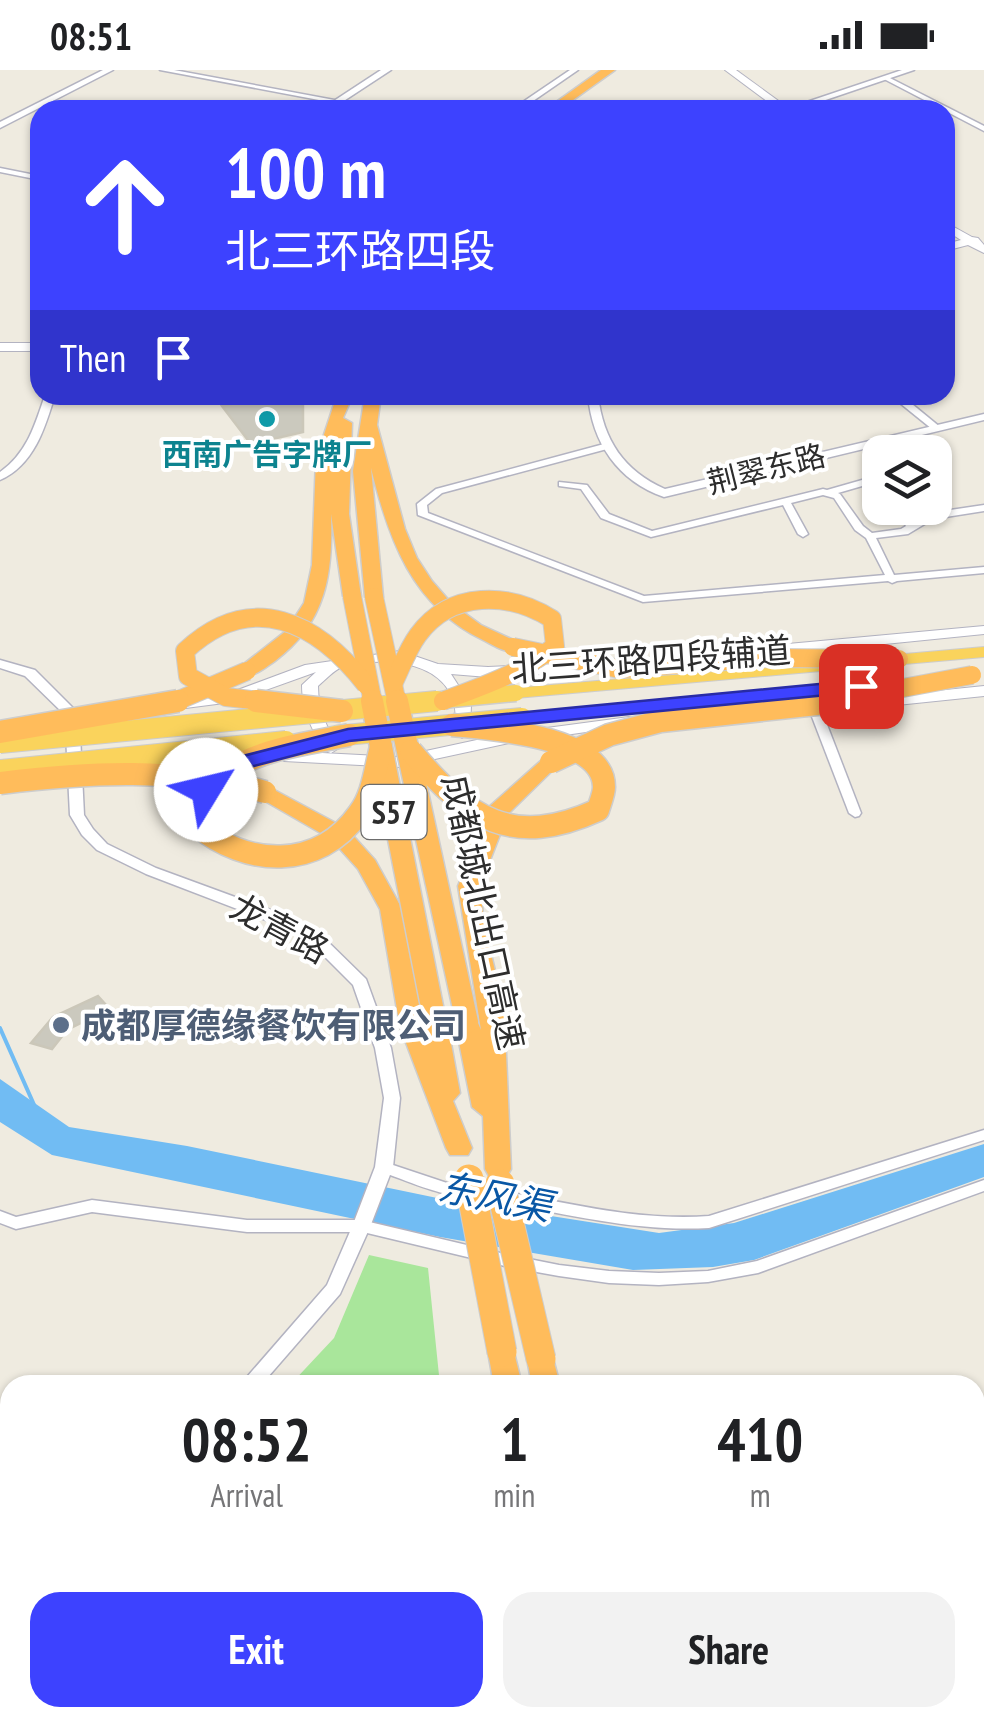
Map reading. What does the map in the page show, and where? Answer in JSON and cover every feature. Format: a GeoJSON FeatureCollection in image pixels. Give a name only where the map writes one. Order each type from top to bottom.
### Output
{"type":"FeatureCollection","features":[{"type":"Feature","properties":{"kind":"highway"},"geometry":{"type":"LineString","coordinates":[[566,100],[609,70]]}},
{"type":"Feature","properties":{"kind":"highway"},"geometry":{"type":"LineString","coordinates":[[584,100],[627,70]]}},
{"type":"Feature","properties":{"kind":"highway"},"geometry":{"type":"LineString","coordinates":[[0,732],[173,703],[247,670],[280,648],[306,618],[323,563],[323,464],[332,421],[340,405]]}},
{"type":"Feature","properties":{"kind":"highway","name":"成都城北出口高速"},"geometry":{"type":"LineString","coordinates":[[345,405],[340,514],[393,684],[393,746],[436,1027],[506,1375]]}},
{"type":"Feature","properties":{"kind":"highway","name":"成都城北出口高速"},"geometry":{"type":"LineString","coordinates":[[371,405],[362,471],[363,597],[377,699],[467,1022],[544,1372]]}},
{"type":"Feature","properties":{"kind":"highway"},"geometry":{"type":"LineString","coordinates":[[368,423],[401,547],[413,573],[456,618],[477,632],[512,647],[619,668],[766,658],[899,659]]}},
{"type":"Feature","properties":{"kind":"highway"},"geometry":{"type":"LineString","coordinates":[[393,684],[422,630],[437,615],[458,604],[502,598],[525,603],[552,618],[554,646],[540,660],[442,700]]}},
{"type":"Feature","properties":{"kind":"highway"},"geometry":{"type":"LineString","coordinates":[[342,711],[226,697],[188,676],[185,651],[209,629],[227,622],[252,618],[298,625],[329,642],[377,699]]}},
{"type":"Feature","properties":{"kind":"highway"},"geometry":{"type":"LineString","coordinates":[[0,743],[342,711],[377,699],[442,700],[984,652]]}},
{"type":"Feature","properties":{"kind":"highway"},"geometry":{"type":"LineString","coordinates":[[348,735],[242,762],[206,790],[196,808],[196,825],[225,850],[250,857],[302,853],[326,844],[360,813],[393,746],[452,725],[980,680]]}},
{"type":"Feature","properties":{"kind":"highway"},"geometry":{"type":"LineString","coordinates":[[499,1176],[492,1008],[473,926],[469,886],[498,811],[550,762],[609,734],[661,721],[844,702],[980,680]]}},
{"type":"Feature","properties":{"kind":"highway"},"geometry":{"type":"LineString","coordinates":[[0,770],[348,735],[393,746],[460,806],[484,819],[509,826],[555,829],[598,810],[607,792],[604,774],[591,758],[561,744],[516,732],[452,725]]}},
{"type":"Feature","properties":{"kind":"highway"},"geometry":{"type":"LineString","coordinates":[[0,784],[160,773],[231,780],[265,792],[339,834],[367,864],[390,910],[412,1028],[459,1148]]}},
{"type":"Feature","properties":{"kind":"main road"},"geometry":{"type":"LineString","coordinates":[[717,70],[756,100]]}},
{"type":"Feature","properties":{"kind":"main road"},"geometry":{"type":"LineString","coordinates":[[730,70],[772,100]]}},
{"type":"Feature","properties":{"kind":"main road"},"geometry":{"type":"LineString","coordinates":[[955,222],[981,242]]}},
{"type":"Feature","properties":{"kind":"main road"},"geometry":{"type":"LineString","coordinates":[[955,230],[981,242]]}},
{"type":"Feature","properties":{"kind":"main road"},"geometry":{"type":"LineString","coordinates":[[955,248],[981,242]]}},
{"type":"Feature","properties":{"kind":"main road"},"geometry":{"type":"LineString","coordinates":[[0,348],[30,347]]}},
{"type":"Feature","properties":{"kind":"main road","name":"北三环路四段辅道"},"geometry":{"type":"LineString","coordinates":[[0,721],[226,700],[305,670],[378,658],[400,656],[436,668],[488,672],[594,668],[984,630]]}},
{"type":"Feature","properties":{"kind":"main road"},"geometry":{"type":"LineString","coordinates":[[339,663],[310,685],[310,700],[331,748],[350,760]]}},
{"type":"Feature","properties":{"kind":"main road"},"geometry":{"type":"LineString","coordinates":[[436,668],[456,687],[467,716],[462,736],[436,755]]}},
{"type":"Feature","properties":{"kind":"main road","name":"北三环路四段辅道"},"geometry":{"type":"LineString","coordinates":[[0,784],[298,754],[350,760],[393,746],[436,755],[509,738],[596,725],[814,709],[980,680]]}},
{"type":"Feature","properties":{"kind":"street"},"geometry":{"type":"LineString","coordinates":[[50,100],[110,70]]}},
{"type":"Feature","properties":{"kind":"street"},"geometry":{"type":"LineString","coordinates":[[163,70],[327,100]]}},
{"type":"Feature","properties":{"kind":"street"},"geometry":{"type":"LineString","coordinates":[[341,100],[387,70]]}},
{"type":"Feature","properties":{"kind":"street"},"geometry":{"type":"LineString","coordinates":[[530,100],[575,70]]}},
{"type":"Feature","properties":{"kind":"street"},"geometry":{"type":"LineString","coordinates":[[817,100],[910,70]]}},
{"type":"Feature","properties":{"kind":"street"},"geometry":{"type":"LineString","coordinates":[[886,78],[928,100]]}},
{"type":"Feature","properties":{"kind":"street"},"geometry":{"type":"LineString","coordinates":[[0,125],[30,110]]}},
{"type":"Feature","properties":{"kind":"street"},"geometry":{"type":"LineString","coordinates":[[955,114],[984,129]]}},
{"type":"Feature","properties":{"kind":"street"},"geometry":{"type":"LineString","coordinates":[[0,170],[30,176]]}},
{"type":"Feature","properties":{"kind":"street"},"geometry":{"type":"LineString","coordinates":[[0,477],[16,467],[33,447],[47,405]]}},
{"type":"Feature","properties":{"kind":"street"},"geometry":{"type":"LineString","coordinates":[[592,405],[604,447],[439,492],[422,504],[423,515],[643,599],[984,570]]}},
{"type":"Feature","properties":{"kind":"street"},"geometry":{"type":"LineString","coordinates":[[908,405],[935,427]]}},
{"type":"Feature","properties":{"kind":"street","name":"荆翠东路"},"geometry":{"type":"LineString","coordinates":[[604,447],[646,486],[664,493],[984,416]]}},
{"type":"Feature","properties":{"kind":"street"},"geometry":{"type":"LineString","coordinates":[[562,484],[584,487],[605,516],[651,534],[862,483]]}},
{"type":"Feature","properties":{"kind":"street"},"geometry":{"type":"LineString","coordinates":[[832,492],[859,528],[870,536],[892,580]]}},
{"type":"Feature","properties":{"kind":"street"},"geometry":{"type":"LineString","coordinates":[[786,502],[803,534]]}},
{"type":"Feature","properties":{"kind":"street"},"geometry":{"type":"LineString","coordinates":[[870,536],[912,527],[930,516],[984,508]]}},
{"type":"Feature","properties":{"kind":"street"},"geometry":{"type":"LineString","coordinates":[[0,664],[30,673],[72,714]]}},
{"type":"Feature","properties":{"kind":"street"},"geometry":{"type":"LineString","coordinates":[[814,709],[855,813]]}},
{"type":"Feature","properties":{"kind":"street","name":"龙青路"},"geometry":{"type":"LineString","coordinates":[[72,714],[77,814],[102,847],[315,938],[360,983],[383,1048],[392,1098],[384,1167],[334,1289],[258,1375]]}},
{"type":"Feature","properties":{"kind":"street"},"geometry":{"type":"LineString","coordinates":[[384,1167],[447,1188],[634,1222],[681,1226],[750,1212],[984,1135]]}},
{"type":"Feature","properties":{"kind":"street"},"geometry":{"type":"LineString","coordinates":[[0,1217],[16,1223],[92,1206],[160,1218],[247,1226],[361,1227],[614,1280],[673,1282],[758,1267],[984,1185]]}},
{"type":"Feature","properties":{"kind":"green space"},"geometry":{"type":"Polygon","coordinates":[[[369,1255],[428,1268],[439,1375],[299,1375],[334,1338],[369,1255]]]}},
{"type":"Feature","properties":{"kind":"water"},"geometry":{"type":"Polygon","coordinates":[[[0,1079],[69,1127],[187,1146],[442,1199],[659,1233],[734,1223],[984,1144],[984,1177],[754,1260],[713,1267],[633,1270],[440,1237],[52,1155],[0,1122],[0,1079]]]}},
{"type":"Feature","properties":{"kind":"building","name":"西南广告字牌厂"},"geometry":{"type":"Polygon","coordinates":[[[303,405],[303,432],[251,444],[222,406],[303,405]]]}},
{"type":"Feature","properties":{"kind":"building","name":"成都厚德缘餐饮有限公司"},"geometry":{"type":"Polygon","coordinates":[[[98,996],[116,1016],[89,1029],[83,1022],[67,1030],[52,1049],[31,1043],[53,1017],[98,996]]]}},
{"type":"Feature","properties":{"kind":"waterway"},"geometry":{"type":"LineString","coordinates":[[0,1028],[35,1107]]}},
{"type":"Feature","properties":{"kind":"place","name":"西南广告字牌厂"},"geometry":{"type":"Point","coordinates":[267,419]}},
{"type":"Feature","properties":{"kind":"place","name":"成都厚德缘餐饮有限公司"},"geometry":{"type":"Point","coordinates":[61,1025]}},
{"type":"Feature","properties":{"kind":"route"},"geometry":{"type":"LineString","coordinates":[[206,790],[242,762],[348,735],[861,686]]}},
{"type":"Feature","properties":{"kind":"water label","name":"东风渠"},"geometry":{"type":"Point","coordinates":[495,1196]}}]}
